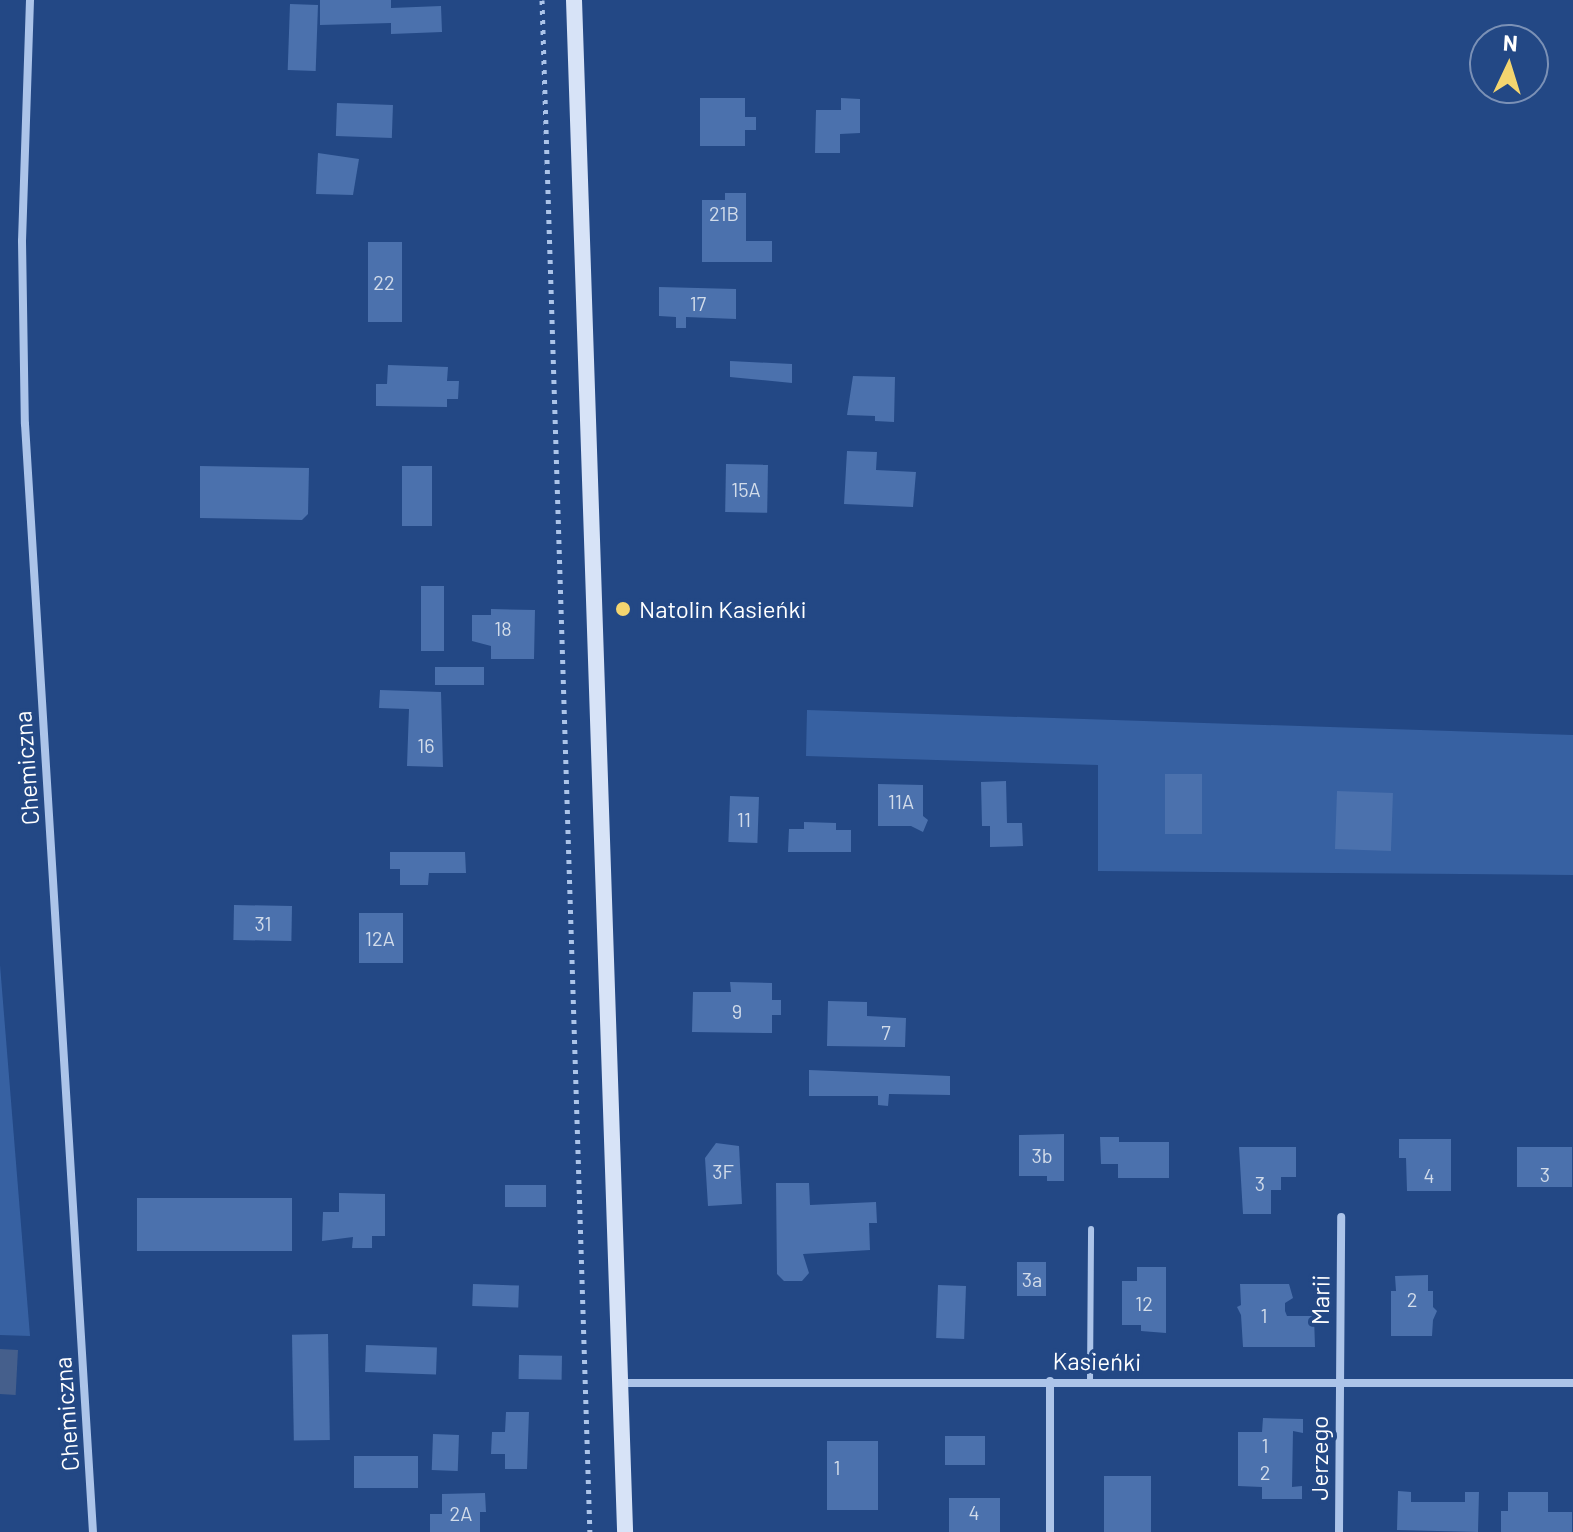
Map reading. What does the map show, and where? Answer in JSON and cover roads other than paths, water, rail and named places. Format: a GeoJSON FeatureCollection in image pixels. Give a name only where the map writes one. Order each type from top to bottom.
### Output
{"type":"FeatureCollection","features":[{"type":"Feature","properties":{"kind":"street","name":"Chemiczna"},"geometry":{"type":"LineString","coordinates":[[30,0],[22,241],[25,424],[93,1532]]}},
{"type":"Feature","properties":{"kind":"street"},"geometry":{"type":"LineString","coordinates":[[574,0],[625,1532]]}},
{"type":"Feature","properties":{"kind":"street","name":"Marii"},"geometry":{"type":"LineString","coordinates":[[1339,1385],[1341,1217]]}},
{"type":"Feature","properties":{"kind":"street"},"geometry":{"type":"LineString","coordinates":[[1050,1381],[1050,1532]]}},
{"type":"Feature","properties":{"kind":"street","name":"Kasieńki"},"geometry":{"type":"LineString","coordinates":[[620,1383],[1573,1383]]}},
{"type":"Feature","properties":{"kind":"street","name":"Jerzego"},"geometry":{"type":"LineString","coordinates":[[1339,1385],[1339,1532]]}},
{"type":"Feature","properties":{"kind":"lane"},"geometry":{"type":"LineString","coordinates":[[1090,1381],[1091,1229]]}},
{"type":"Feature","properties":{"kind":"place","name":"Natolin Kasieńki"},"geometry":{"type":"Point","coordinates":[623,609]}}]}
